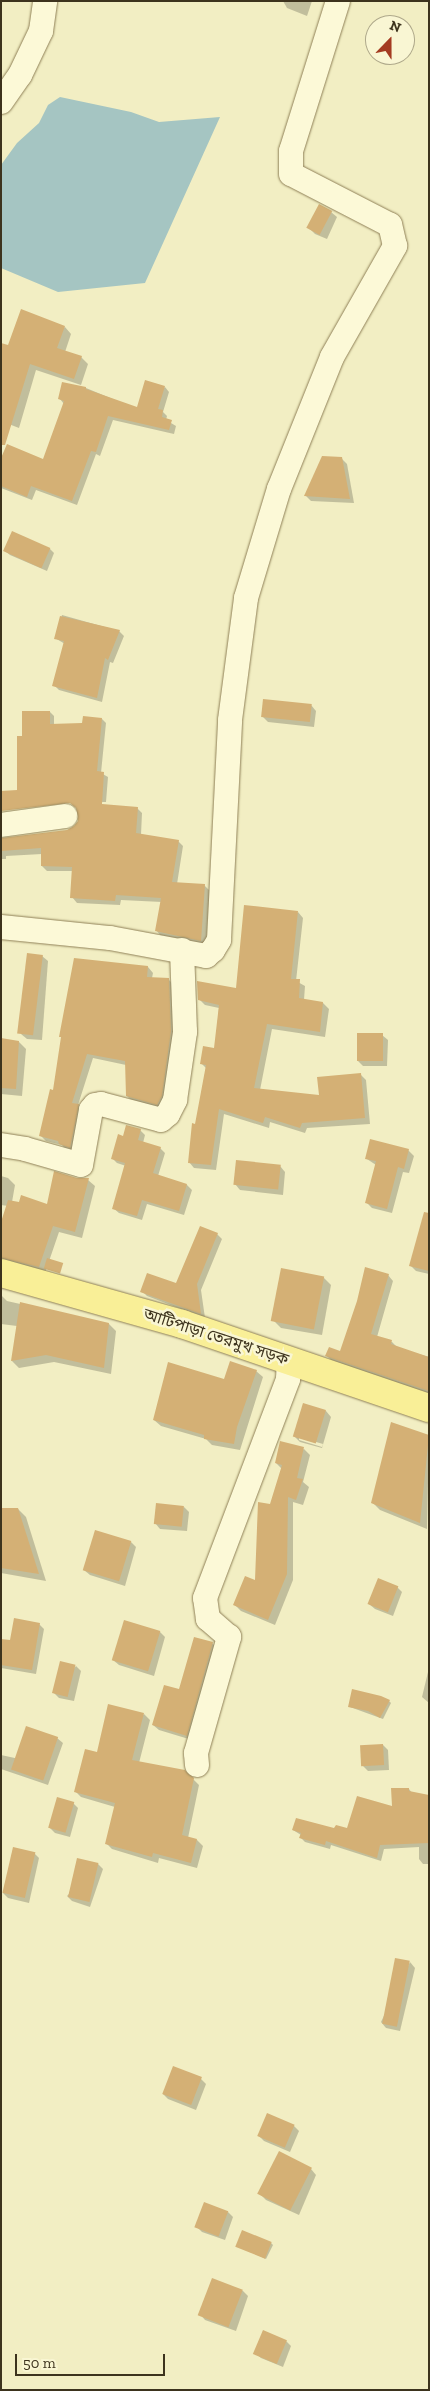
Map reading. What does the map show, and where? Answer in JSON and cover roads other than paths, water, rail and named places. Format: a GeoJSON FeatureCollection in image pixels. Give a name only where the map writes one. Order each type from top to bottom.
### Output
{"type":"FeatureCollection","features":[{"type":"Feature","properties":{"kind":"main road","name":"আটিপাড়া তেরমুখ সড়ক"},"geometry":{"type":"LineString","coordinates":[[1,1273],[182,1324],[429,1408]]}},
{"type":"Feature","properties":{"kind":"street"},"geometry":{"type":"LineString","coordinates":[[1,102],[20,75],[41,32],[46,1]]}},
{"type":"Feature","properties":{"kind":"street"},"geometry":{"type":"LineString","coordinates":[[1,927],[110,938],[206,956],[213,950],[219,940],[230,720],[246,598],[276,498],[332,357],[395,246],[390,225],[291,174],[291,151],[338,1]]}},
{"type":"Feature","properties":{"kind":"street"},"geometry":{"type":"LineString","coordinates":[[1,825],[65,816]]}},
{"type":"Feature","properties":{"kind":"street"},"geometry":{"type":"LineString","coordinates":[[1,1145],[24,1148],[81,1165],[91,1110],[94,1105],[101,1104],[161,1120],[168,1114],[175,1100],[185,1032],[182,950]]}},
{"type":"Feature","properties":{"kind":"street"},"geometry":{"type":"LineString","coordinates":[[197,1765],[196,1753],[229,1636],[208,1619],[205,1598],[288,1379],[289,1360]]}},
{"type":"Feature","properties":{"kind":"water"},"geometry":{"type":"Polygon","coordinates":[[[60,97],[131,112],[159,122],[220,117],[145,283],[58,292],[1,268],[1,165],[17,143],[39,123],[48,105],[60,97]]]}}]}
